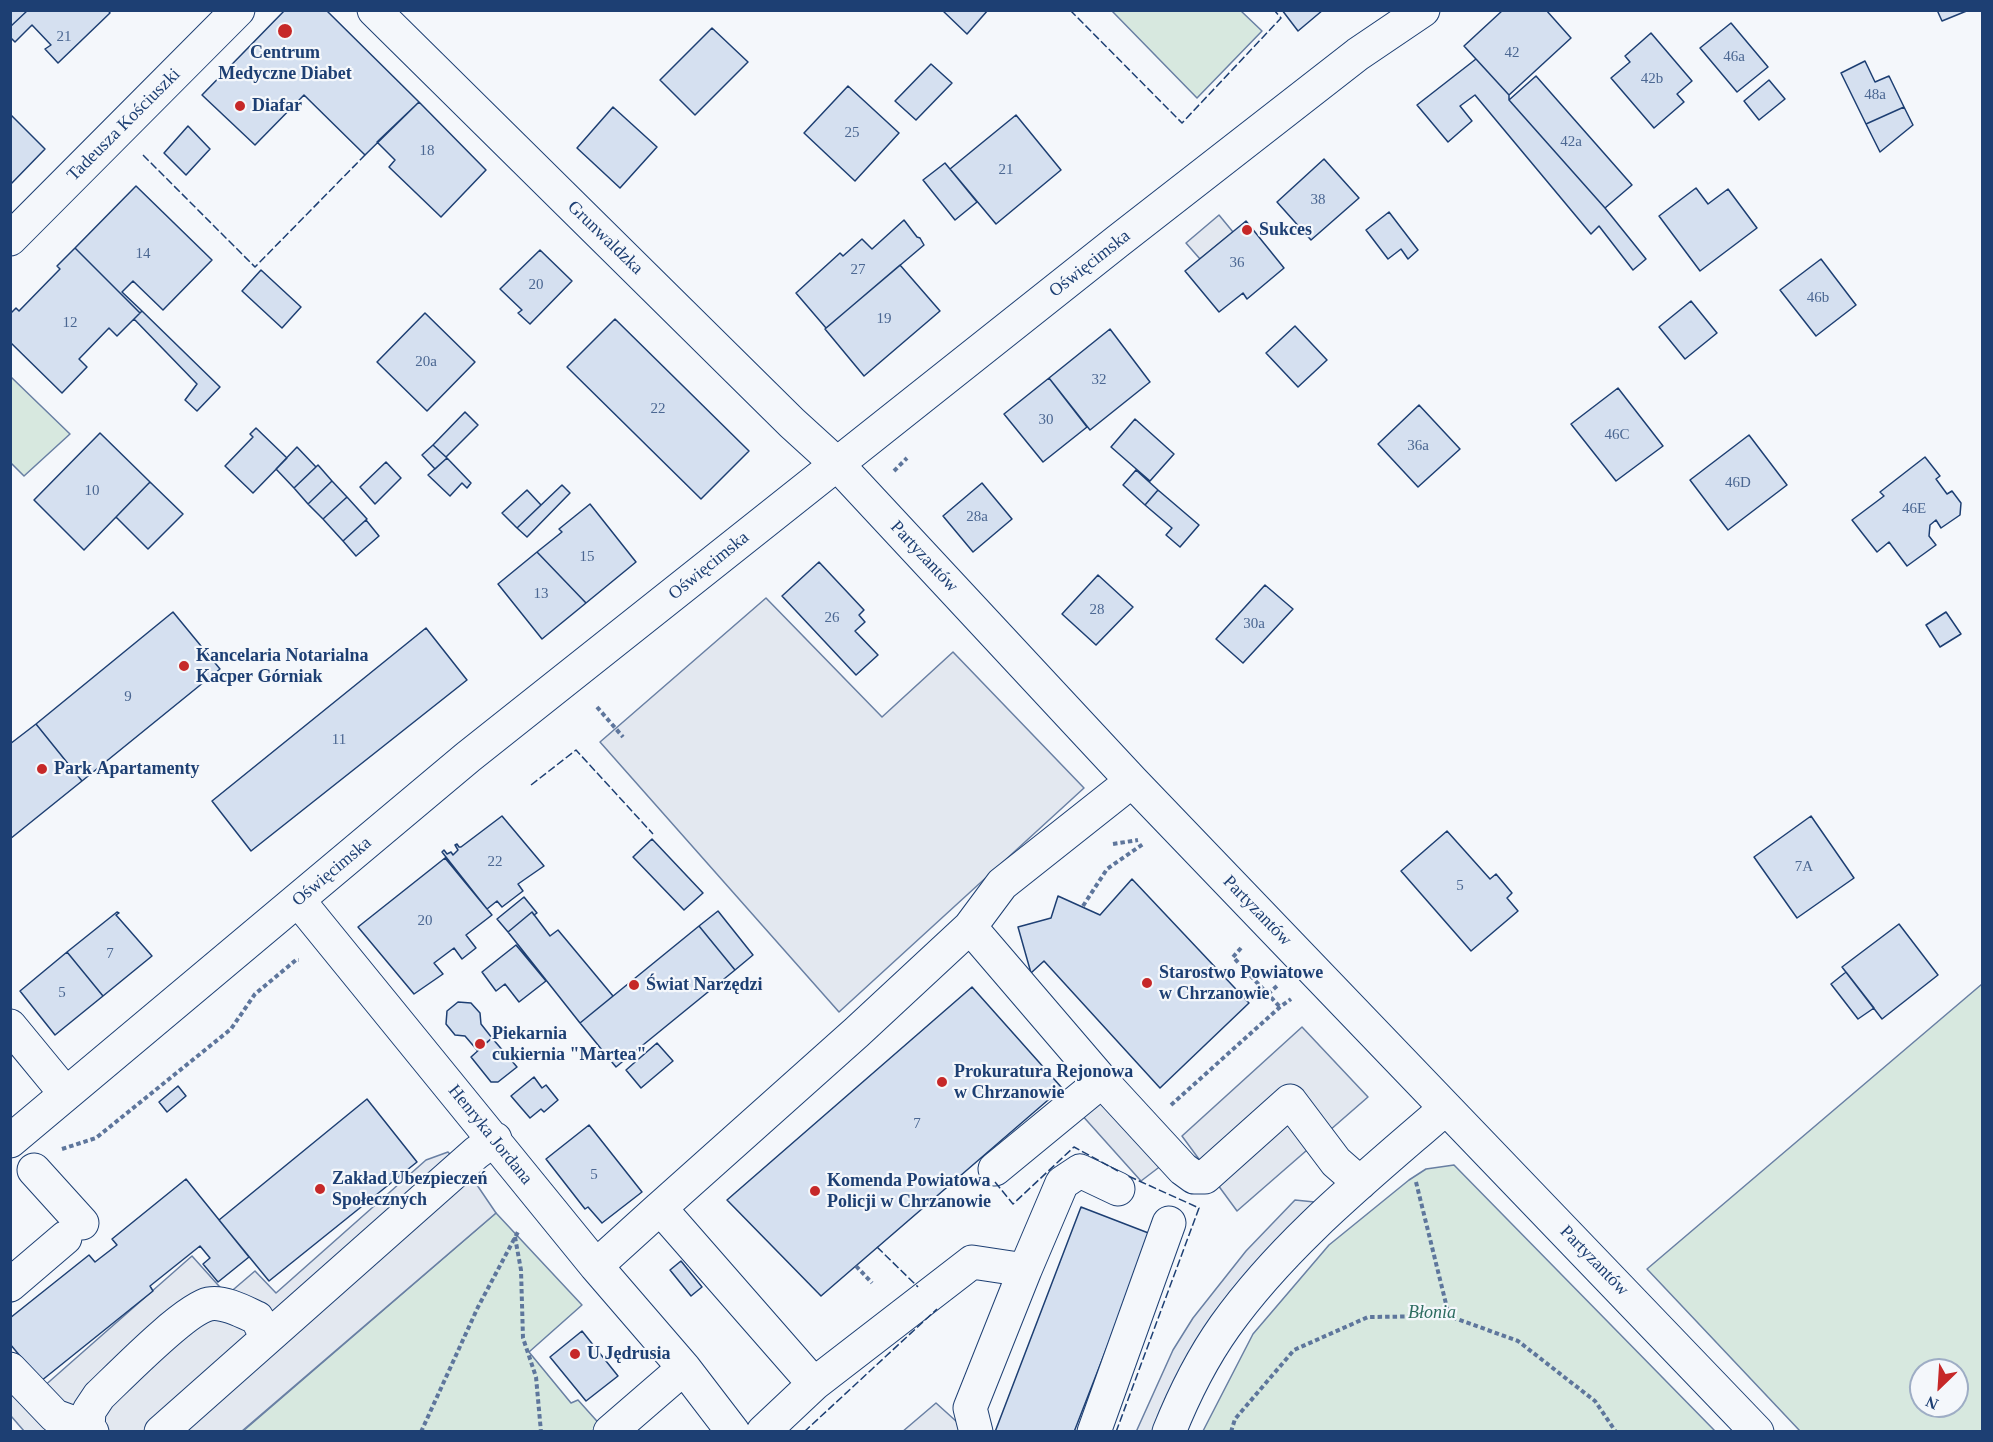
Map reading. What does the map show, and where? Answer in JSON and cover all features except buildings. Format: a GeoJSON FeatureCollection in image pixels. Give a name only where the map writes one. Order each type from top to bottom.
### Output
{"type":"FeatureCollection","features":[{"type":"Feature","properties":{"kind":"street","name":"Tadeusza Kościuszki"},"geometry":{"type":"LineString","coordinates":[[10,239],[238,10]]}},
{"type":"Feature","properties":{"kind":"street","name":"Grunwaldzka"},"geometry":{"type":"LineString","coordinates":[[374,10],[792,423],[837,464]]}},
{"type":"Feature","properties":{"kind":"street","name":"Oświęcimska"},"geometry":{"type":"LineString","coordinates":[[10,1141],[468,757],[1118,241],[1358,54],[1423,10]]}},
{"type":"Feature","properties":{"kind":"street","name":"Partyzantów"},"geometry":{"type":"LineString","coordinates":[[837,464],[1132,780],[1757,1431]]}},
{"type":"Feature","properties":{"kind":"street"},"geometry":{"type":"LineString","coordinates":[[596,1266],[857,1032],[970,927],[1002,884],[1132,780]]}},
{"type":"Feature","properties":{"kind":"street","name":"Henryka Jordana"},"geometry":{"type":"LineString","coordinates":[[298,900],[495,1139],[596,1266],[684,1368],[733,1431]]}},
{"type":"Feature","properties":{"kind":"street"},"geometry":{"type":"LineString","coordinates":[[970,927],[1102,1081],[1183,1169],[1194,1177],[1204,1177],[1290,1101],[1336,1162],[1360,1183]]}},
{"type":"Feature","properties":{"kind":"street"},"geometry":{"type":"LineString","coordinates":[[10,1026],[66,1094]]}},
{"type":"Feature","properties":{"kind":"street"},"geometry":{"type":"LineString","coordinates":[[995,1169],[1102,1081]]}},
{"type":"Feature","properties":{"kind":"street"},"geometry":{"type":"LineString","coordinates":[[1169,1431],[1181,1402],[1224,1328],[1262,1279],[1334,1204],[1446,1108]]}},
{"type":"Feature","properties":{"kind":"street"},"geometry":{"type":"LineString","coordinates":[[160,1431],[476,1153],[495,1139]]}},
{"type":"Feature","properties":{"kind":"street"},"geometry":{"type":"LineString","coordinates":[[10,1285],[74,1230],[33,1170]]}},
{"type":"Feature","properties":{"kind":"street"},"geometry":{"type":"LineString","coordinates":[[976,1431],[970,1408],[1062,1183],[1080,1171],[1118,1189]]}},
{"type":"Feature","properties":{"kind":"street"},"geometry":{"type":"LineString","coordinates":[[660,1208],[814,1384]]}},
{"type":"Feature","properties":{"kind":"street"},"geometry":{"type":"LineString","coordinates":[[1094,1431],[1169,1223]]}},
{"type":"Feature","properties":{"kind":"street"},"geometry":{"type":"LineString","coordinates":[[763,1431],[814,1384],[972,1262],[1025,1270]]}},
{"type":"Feature","properties":{"kind":"street"},"geometry":{"type":"LineString","coordinates":[[10,1369],[55,1416],[90,1430],[89,1411],[99,1396],[188,1314],[210,1304],[232,1307],[257,1318],[267,1338]]}},
{"type":"Feature","properties":{"kind":"street"},"geometry":{"type":"LineString","coordinates":[[610,1431],[684,1368]]}},
{"type":"Feature","properties":{"kind":"path"},"geometry":{"type":"LineString","coordinates":[[597,707],[623,737]]}},
{"type":"Feature","properties":{"kind":"path"},"geometry":{"type":"LineString","coordinates":[[1083,906],[1107,869],[1151,839]]}},
{"type":"Feature","properties":{"kind":"path"},"geometry":{"type":"LineString","coordinates":[[1146,1128],[1280,1007],[1233,957],[1250,940]]}},
{"type":"Feature","properties":{"kind":"path"},"geometry":{"type":"LineString","coordinates":[[33,1170],[53,1152],[96,1138],[231,1029],[255,994],[296,960],[307,960]]}},
{"type":"Feature","properties":{"kind":"path"},"geometry":{"type":"LineString","coordinates":[[1415,1179],[1449,1316]]}},
{"type":"Feature","properties":{"kind":"path"},"geometry":{"type":"LineString","coordinates":[[421,1431],[478,1307],[523,1223]]}},
{"type":"Feature","properties":{"kind":"path"},"geometry":{"type":"LineString","coordinates":[[515,1237],[520,1270],[523,1338],[536,1377],[541,1431]]}},
{"type":"Feature","properties":{"kind":"path"},"geometry":{"type":"LineString","coordinates":[[856,1266],[872,1283]]}},
{"type":"Feature","properties":{"kind":"path"},"geometry":{"type":"LineString","coordinates":[[1231,1431],[1235,1419],[1294,1350],[1368,1317],[1449,1316],[1518,1341],[1595,1401],[1616,1431]]}},
{"type":"Feature","properties":{"kind":"green space"},"geometry":{"type":"Polygon","coordinates":[[[1112,11],[1241,11],[1262,31],[1197,98],[1112,11]]]}},
{"type":"Feature","properties":{"kind":"green space"},"geometry":{"type":"Polygon","coordinates":[[[11,377],[70,434],[24,476],[11,463],[11,377]]]}},
{"type":"Feature","properties":{"kind":"green space"},"geometry":{"type":"Polygon","coordinates":[[[1982,984],[1982,1431],[1800,1431],[1647,1269],[1982,984]]]}},
{"type":"Feature","properties":{"kind":"green space","name":"Błonia"},"geometry":{"type":"Polygon","coordinates":[[[1454,1165],[1715,1431],[1203,1431],[1253,1334],[1329,1245],[1409,1180],[1426,1169],[1454,1165]]]}},
{"type":"Feature","properties":{"kind":"green space"},"geometry":{"type":"Polygon","coordinates":[[[496,1213],[582,1305],[529,1352],[571,1403],[578,1400],[604,1429],[601,1431],[242,1432],[496,1213]]]}},
{"type":"Feature","properties":{"kind":"shaded area"},"geometry":{"type":"Polygon","coordinates":[[[1219,215],[1233,232],[1200,259],[1186,243],[1219,215]]]}},
{"type":"Feature","properties":{"kind":"shaded area"},"geometry":{"type":"Polygon","coordinates":[[[766,598],[882,717],[953,652],[1084,788],[839,1012],[600,742],[766,598]]]}},
{"type":"Feature","properties":{"kind":"shaded area"},"geometry":{"type":"Polygon","coordinates":[[[1302,1027],[1368,1097],[1237,1211],[1182,1136],[1302,1027]]]}},
{"type":"Feature","properties":{"kind":"shaded area"},"geometry":{"type":"Polygon","coordinates":[[[1101,1096],[1162,1165],[1141,1181],[1080,1113],[1101,1096]]]}},
{"type":"Feature","properties":{"kind":"shaded area"},"geometry":{"type":"Polygon","coordinates":[[[448,1152],[477,1185],[496,1213],[242,1431],[24,1431],[11,1416],[10,1357],[42,1388],[192,1256],[227,1295],[255,1271],[276,1293],[426,1160],[448,1152]]]}},
{"type":"Feature","properties":{"kind":"shaded area"},"geometry":{"type":"Polygon","coordinates":[[[1295,1200],[1334,1204],[1262,1279],[1169,1431],[1136,1432],[1173,1350],[1193,1318],[1246,1251],[1295,1200]]]}},
{"type":"Feature","properties":{"kind":"shaded area"},"geometry":{"type":"Polygon","coordinates":[[[936,1403],[967,1431],[902,1432],[936,1403]]]}},
{"type":"Feature","properties":{"kind":"fence"},"geometry":{"type":"LineString","coordinates":[[1070,10],[1182,123],[1281,18],[1274,10]]}},
{"type":"Feature","properties":{"kind":"fence"},"geometry":{"type":"LineString","coordinates":[[143,155],[255,267],[365,155]]}},
{"type":"Feature","properties":{"kind":"fence"},"geometry":{"type":"LineString","coordinates":[[531,785],[576,750],[653,834]]}},
{"type":"Feature","properties":{"kind":"fence"},"geometry":{"type":"LineString","coordinates":[[995,1182],[1013,1204],[1074,1147],[1118,1171]]}},
{"type":"Feature","properties":{"kind":"fence"},"geometry":{"type":"LineString","coordinates":[[1116,1432],[1199,1208],[1126,1175]]}},
{"type":"Feature","properties":{"kind":"fence"},"geometry":{"type":"LineString","coordinates":[[877,1247],[918,1287]]}},
{"type":"Feature","properties":{"kind":"fence"},"geometry":{"type":"LineString","coordinates":[[804,1432],[937,1309]]}},
{"type":"Feature","properties":{"kind":"place","name":"Centrum Medyczne Diabet"},"geometry":{"type":"Point","coordinates":[285,31]}},
{"type":"Feature","properties":{"kind":"place","name":"Diafar"},"geometry":{"type":"Point","coordinates":[240,106]}},
{"type":"Feature","properties":{"kind":"place","name":"Sukces"},"geometry":{"type":"Point","coordinates":[1247,230]}},
{"type":"Feature","properties":{"kind":"place","name":"Kancelaria Notarialna Kacper Górniak"},"geometry":{"type":"Point","coordinates":[184,666]}},
{"type":"Feature","properties":{"kind":"place","name":"Park Apartamenty"},"geometry":{"type":"Point","coordinates":[42,769]}},
{"type":"Feature","properties":{"kind":"place","name":"Starostwo Powiatowe w Chrzanowie"},"geometry":{"type":"Point","coordinates":[1147,983]}},
{"type":"Feature","properties":{"kind":"place","name":"Świat Narzędzi"},"geometry":{"type":"Point","coordinates":[634,985]}},
{"type":"Feature","properties":{"kind":"place","name":"Piekarnia cukiernia \"Martea\""},"geometry":{"type":"Point","coordinates":[480,1044]}},
{"type":"Feature","properties":{"kind":"place","name":"Prokuratura Rejonowa w Chrzanowie"},"geometry":{"type":"Point","coordinates":[942,1082]}},
{"type":"Feature","properties":{"kind":"place","name":"Zakład Ubezpieczeń Społecznych"},"geometry":{"type":"Point","coordinates":[320,1189]}},
{"type":"Feature","properties":{"kind":"place","name":"Komenda Powiatowa Policji w Chrzanowie"},"geometry":{"type":"Point","coordinates":[815,1191]}},
{"type":"Feature","properties":{"kind":"place","name":"U Jędrusia"},"geometry":{"type":"Point","coordinates":[575,1354]}}]}
